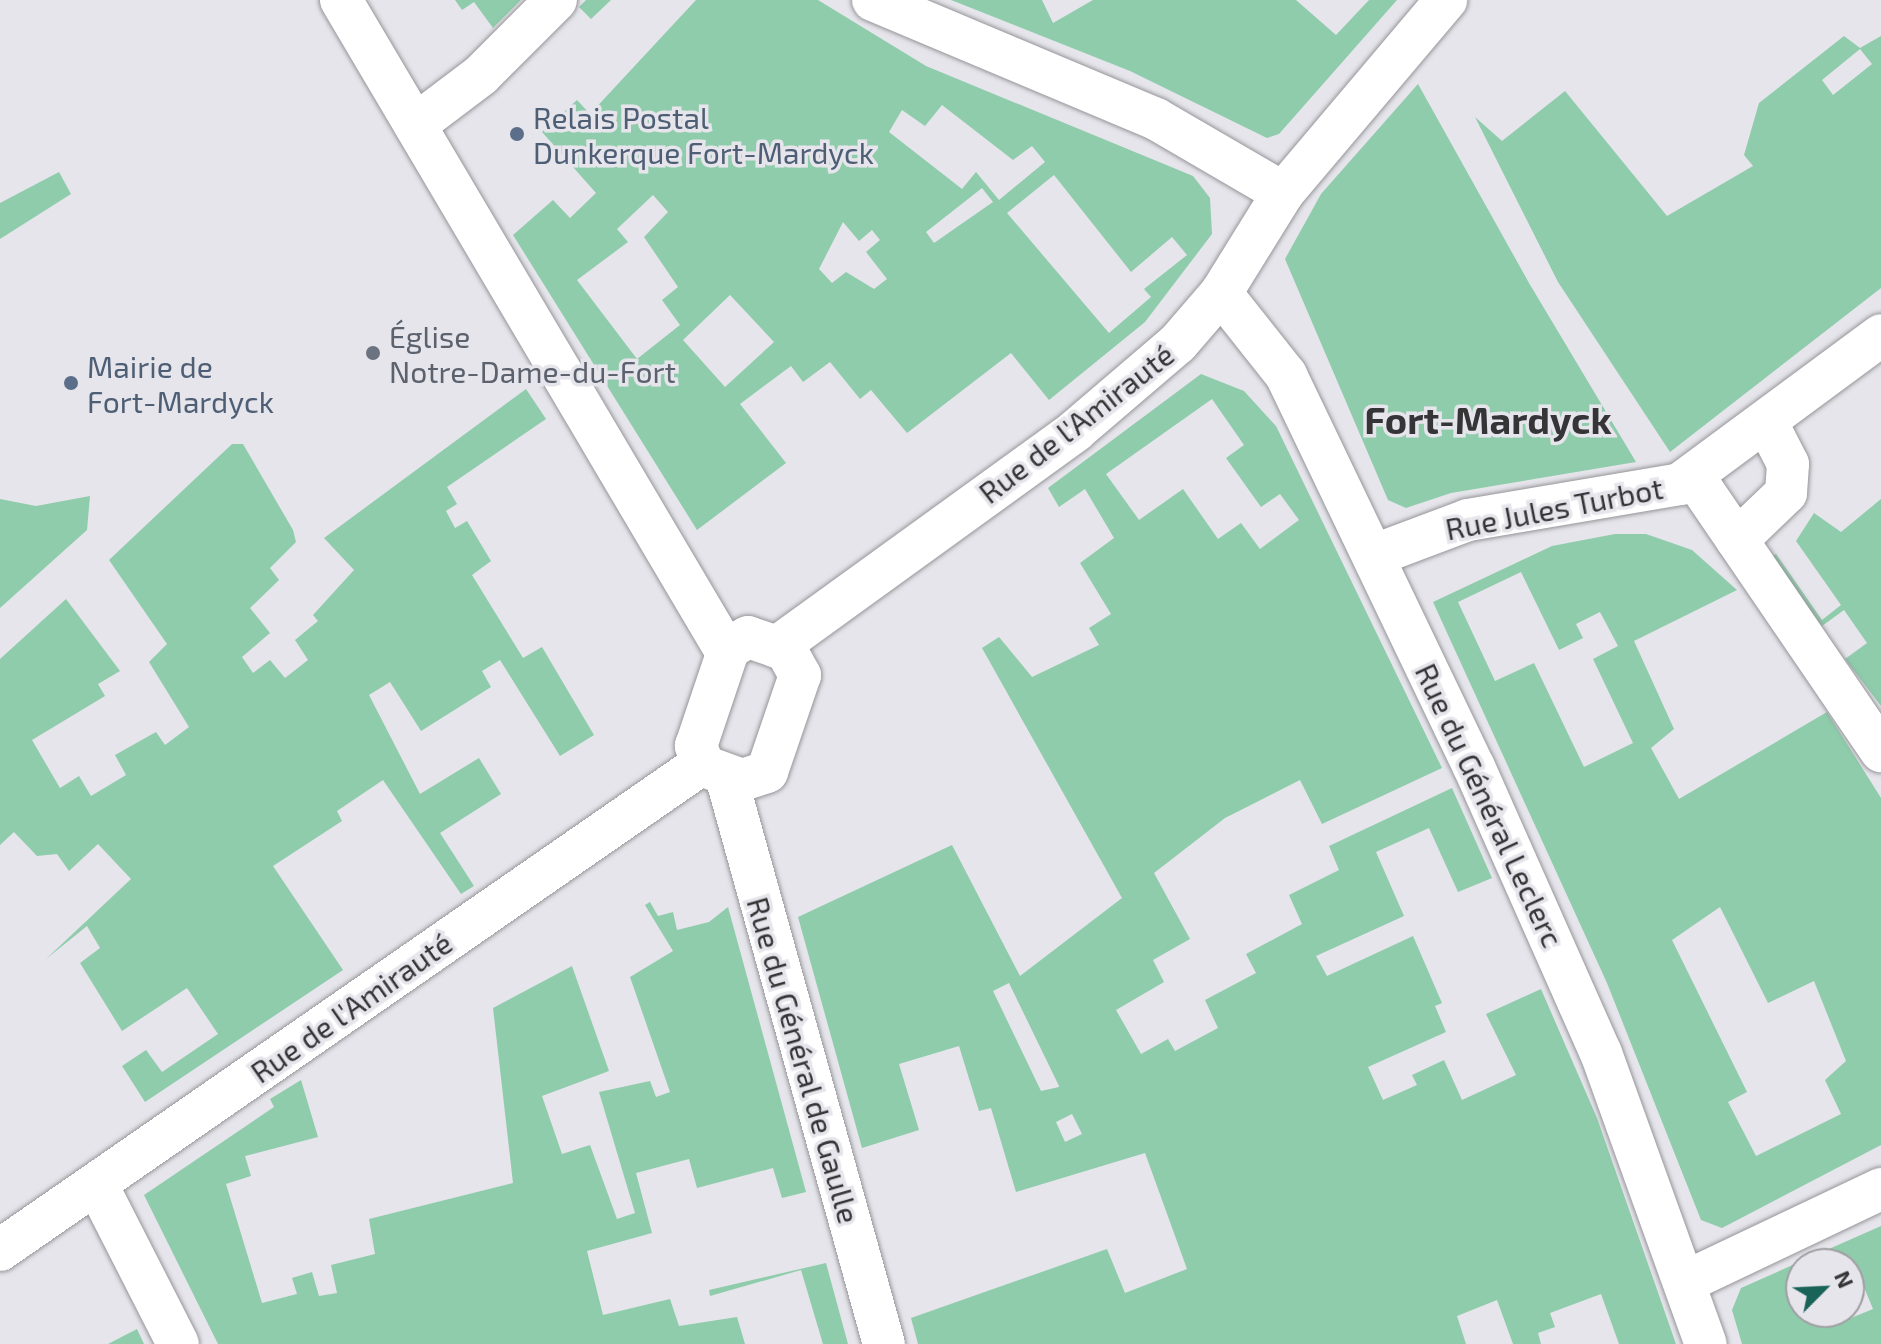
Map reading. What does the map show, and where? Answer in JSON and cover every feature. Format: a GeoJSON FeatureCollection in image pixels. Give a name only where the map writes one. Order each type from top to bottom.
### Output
{"type":"FeatureCollection","features":[{"type":"Feature","properties":{"kind":"street"},"geometry":{"type":"LineString","coordinates":[[341,0],[727,653],[748,637],[777,647],[795,659],[800,675],[771,763],[759,778],[714,770]]}},
{"type":"Feature","properties":{"kind":"street"},"geometry":{"type":"LineString","coordinates":[[415,125],[474,81],[556,0]]}},
{"type":"Feature","properties":{"kind":"street"},"geometry":{"type":"LineString","coordinates":[[873,0],[1156,119],[1283,193]]}},
{"type":"Feature","properties":{"kind":"street","name":"Rue de l'Amirauté"},"geometry":{"type":"LineString","coordinates":[[777,647],[1119,396],[1221,293],[1283,193],[1446,0]]}},
{"type":"Feature","properties":{"kind":"street","name":"Rue du Général Leclerc"},"geometry":{"type":"LineString","coordinates":[[1221,293],[1286,375],[1375,555],[1596,1041],[1706,1344]]}},
{"type":"Feature","properties":{"kind":"street","name":"Rue Jules Turbot"},"geometry":{"type":"LineString","coordinates":[[1375,555],[1468,520],[1627,498],[1694,477],[1881,335]]}},
{"type":"Feature","properties":{"kind":"street"},"geometry":{"type":"LineString","coordinates":[[1737,540],[1786,493],[1788,464],[1767,423]]}},
{"type":"Feature","properties":{"kind":"street"},"geometry":{"type":"LineString","coordinates":[[1694,477],[1881,751]]}},
{"type":"Feature","properties":{"kind":"street","name":"Rue du Général de Gaulle"},"geometry":{"type":"LineString","coordinates":[[727,653],[696,746],[714,770],[884,1344]]}},
{"type":"Feature","properties":{"kind":"street","name":"Rue de l'Amirauté"},"geometry":{"type":"LineString","coordinates":[[0,1250],[714,770]]}},
{"type":"Feature","properties":{"kind":"street"},"geometry":{"type":"LineString","coordinates":[[97,1185],[178,1344]]}},
{"type":"Feature","properties":{"kind":"street"},"geometry":{"type":"LineString","coordinates":[[1685,1282],[1881,1189]]}},
{"type":"Feature","properties":{"kind":"green space"},"geometry":{"type":"Polygon","coordinates":[[[455,0],[521,0],[493,28],[474,2],[462,10],[455,0]]]}},
{"type":"Feature","properties":{"kind":"green space"},"geometry":{"type":"Polygon","coordinates":[[[586,0],[611,0],[591,19],[579,7],[586,0]]]}},
{"type":"Feature","properties":{"kind":"green space"},"geometry":{"type":"Polygon","coordinates":[[[696,0],[818,0],[926,66],[1193,176],[1210,198],[1212,234],[1145,322],[1049,400],[1011,353],[907,433],[871,390],[860,399],[830,362],[803,382],[791,366],[740,404],[786,463],[697,530],[513,235],[553,200],[570,218],[596,193],[542,132],[577,100],[590,114],[696,0]],[[942,105],[925,126],[902,110],[889,132],[962,189],[976,172],[999,200],[1045,162],[1032,146],[1013,160],[942,105]],[[1054,175],[1007,213],[1109,333],[1151,297],[1144,289],[1187,255],[1172,237],[1131,272],[1054,175]],[[982,188],[926,232],[934,243],[993,202],[982,188]],[[653,195],[617,229],[628,242],[577,280],[637,359],[680,325],[662,300],[678,287],[644,237],[668,212],[653,195]],[[843,222],[819,269],[832,283],[846,272],[874,289],[887,279],[866,252],[880,240],[872,230],[859,241],[843,222]],[[730,295],[683,340],[725,387],[774,342],[730,295]]]}},
{"type":"Feature","properties":{"kind":"green space"},"geometry":{"type":"Polygon","coordinates":[[[951,0],[1042,0],[1053,23],[1093,0],[1296,0],[1336,35],[1369,0],[1397,0],[1279,134],[1267,138],[1130,71],[951,0]]]}},
{"type":"Feature","properties":{"kind":"green space"},"geometry":{"type":"Polygon","coordinates":[[[1844,36],[1860,48],[1881,36],[1881,288],[1670,452],[1558,282],[1475,117],[1502,141],[1565,91],[1667,216],[1753,166],[1744,155],[1759,103],[1844,36]],[[1860,49],[1822,80],[1833,95],[1872,64],[1860,49]]]}},
{"type":"Feature","properties":{"kind":"green space"},"geometry":{"type":"Polygon","coordinates":[[[1418,84],[1529,283],[1636,462],[1451,493],[1406,508],[1388,500],[1285,259],[1321,194],[1418,84]]]}},
{"type":"Feature","properties":{"kind":"green space"},"geometry":{"type":"Polygon","coordinates":[[[59,172],[71,194],[0,239],[0,203],[59,172]]]}},
{"type":"Feature","properties":{"kind":"green space"},"geometry":{"type":"Polygon","coordinates":[[[1201,374],[1244,391],[1276,426],[1442,768],[1322,824],[1300,780],[1225,818],[1154,873],[1190,939],[1153,960],[1164,982],[1116,1010],[1141,1054],[1168,1039],[1175,1051],[1218,1028],[1205,1000],[1256,973],[1246,954],[1302,924],[1289,895],[1339,870],[1329,846],[1452,788],[1492,878],[1458,892],[1429,828],[1376,852],[1404,916],[1316,956],[1327,976],[1413,936],[1442,1003],[1435,1006],[1446,1032],[1368,1067],[1383,1100],[1417,1085],[1412,1075],[1444,1060],[1462,1100],[1516,1075],[1486,1014],[1541,989],[1597,1118],[1676,1344],[1619,1344],[1601,1294],[1550,1313],[1555,1327],[1538,1333],[1541,1344],[1513,1344],[1497,1300],[1457,1316],[1466,1344],[918,1344],[911,1318],[1107,1249],[1125,1293],[1187,1269],[1145,1153],[1016,1192],[991,1108],[979,1111],[959,1046],[899,1064],[919,1130],[862,1148],[798,917],[952,845],[1020,976],[1122,898],[982,648],[999,637],[1032,677],[1099,645],[1089,628],[1111,614],[1080,563],[1114,538],[1085,489],[1059,507],[1048,488],[1201,374]],[[1212,399],[1106,474],[1139,520],[1183,489],[1218,539],[1241,523],[1260,549],[1299,520],[1280,494],[1261,507],[1226,458],[1244,445],[1212,399]],[[1009,983],[993,991],[1041,1091],[1059,1087],[1009,983]],[[1072,1114],[1056,1122],[1065,1142],[1082,1134],[1072,1114]]]}},
{"type":"Feature","properties":{"kind":"green space"},"geometry":{"type":"Polygon","coordinates":[[[526,389],[546,419],[447,487],[457,504],[446,511],[455,528],[467,521],[491,561],[472,575],[523,658],[542,647],[594,735],[560,756],[500,660],[482,671],[491,687],[421,731],[390,682],[369,695],[420,794],[479,758],[501,794],[440,833],[474,886],[461,894],[383,780],[337,811],[342,821],[273,866],[343,970],[145,1102],[122,1066],[146,1050],[162,1072],[218,1034],[187,988],[122,1031],[80,963],[100,948],[87,926],[46,959],[131,879],[98,844],[69,871],[57,854],[37,856],[14,832],[0,845],[0,659],[66,599],[120,671],[98,684],[105,696],[32,740],[60,788],[79,776],[91,796],[126,775],[115,755],[156,732],[165,745],[189,727],[149,662],[167,644],[109,560],[232,444],[243,444],[293,530],[296,542],[270,568],[279,580],[250,608],[270,633],[242,657],[253,673],[270,660],[285,678],[308,660],[295,640],[318,621],[313,615],[354,570],[324,538],[526,389]]]}},
{"type":"Feature","properties":{"kind":"green space"},"geometry":{"type":"Polygon","coordinates":[[[90,496],[87,530],[0,608],[0,499],[36,506],[90,496]]]}},
{"type":"Feature","properties":{"kind":"green space"},"geometry":{"type":"Polygon","coordinates":[[[1881,499],[1881,706],[1845,659],[1867,643],[1844,610],[1822,626],[1771,557],[1776,554],[1822,620],[1841,605],[1796,541],[1814,513],[1841,532],[1881,499]]]}},
{"type":"Feature","properties":{"kind":"green space"},"geometry":{"type":"Polygon","coordinates":[[[1615,534],[1646,534],[1692,550],[1737,590],[1634,641],[1674,729],[1651,748],[1679,799],[1827,712],[1881,798],[1881,1145],[1722,1228],[1701,1220],[1607,983],[1433,602],[1552,546],[1615,534]],[[1521,572],[1458,602],[1495,681],[1534,663],[1584,767],[1633,743],[1593,659],[1618,646],[1600,612],[1576,624],[1583,638],[1559,650],[1521,572]],[[1720,907],[1672,940],[1747,1092],[1728,1102],[1756,1156],[1841,1114],[1825,1080],[1846,1061],[1814,981],[1768,1003],[1720,907]]]}},
{"type":"Feature","properties":{"kind":"green space"},"geometry":{"type":"Polygon","coordinates":[[[650,902],[658,916],[673,912],[677,930],[709,922],[728,907],[806,1192],[782,1198],[773,1168],[697,1188],[689,1159],[636,1173],[652,1233],[587,1251],[603,1315],[670,1299],[679,1326],[737,1317],[745,1344],[218,1344],[144,1195],[274,1107],[270,1099],[301,1080],[318,1137],[245,1156],[251,1176],[226,1184],[262,1303],[297,1294],[292,1278],[312,1272],[319,1296],[337,1293],[331,1265],[375,1254],[369,1219],[513,1183],[493,1008],[572,966],[609,1071],[542,1096],[562,1154],[590,1145],[617,1219],[635,1213],[599,1092],[650,1081],[656,1097],[670,1092],[630,977],[673,951],[645,905],[650,902]]]}},
{"type":"Feature","properties":{"kind":"green space"},"geometry":{"type":"Polygon","coordinates":[[[1881,1226],[1881,1344],[1742,1344],[1732,1310],[1741,1288],[1785,1269],[1785,1328],[1865,1328],[1865,1312],[1873,1309],[1865,1290],[1865,1248],[1831,1248],[1881,1226]]]}},
{"type":"Feature","properties":{"kind":"green space"},"geometry":{"type":"Polygon","coordinates":[[[826,1263],[848,1344],[823,1344],[801,1270],[710,1296],[709,1290],[826,1263]]]}},
{"type":"Feature","properties":{"kind":"green space"},"geometry":{"type":"Polygon","coordinates":[[[137,1329],[144,1344],[108,1344],[137,1329]]]}},
{"type":"Feature","properties":{"kind":"place","name":"Relais Postal Dunkerque Fort-Mardyck"},"geometry":{"type":"Point","coordinates":[517,134]}},
{"type":"Feature","properties":{"kind":"place","name":"Église Notre-Dame-du-Fort"},"geometry":{"type":"Point","coordinates":[373,353]}},
{"type":"Feature","properties":{"kind":"place","name":"Mairie de Fort-Mardyck"},"geometry":{"type":"Point","coordinates":[71,383]}},
{"type":"Feature","properties":{"kind":"district","name":"Fort-Mardyck"},"geometry":{"type":"Point","coordinates":[1488,420]}}]}
